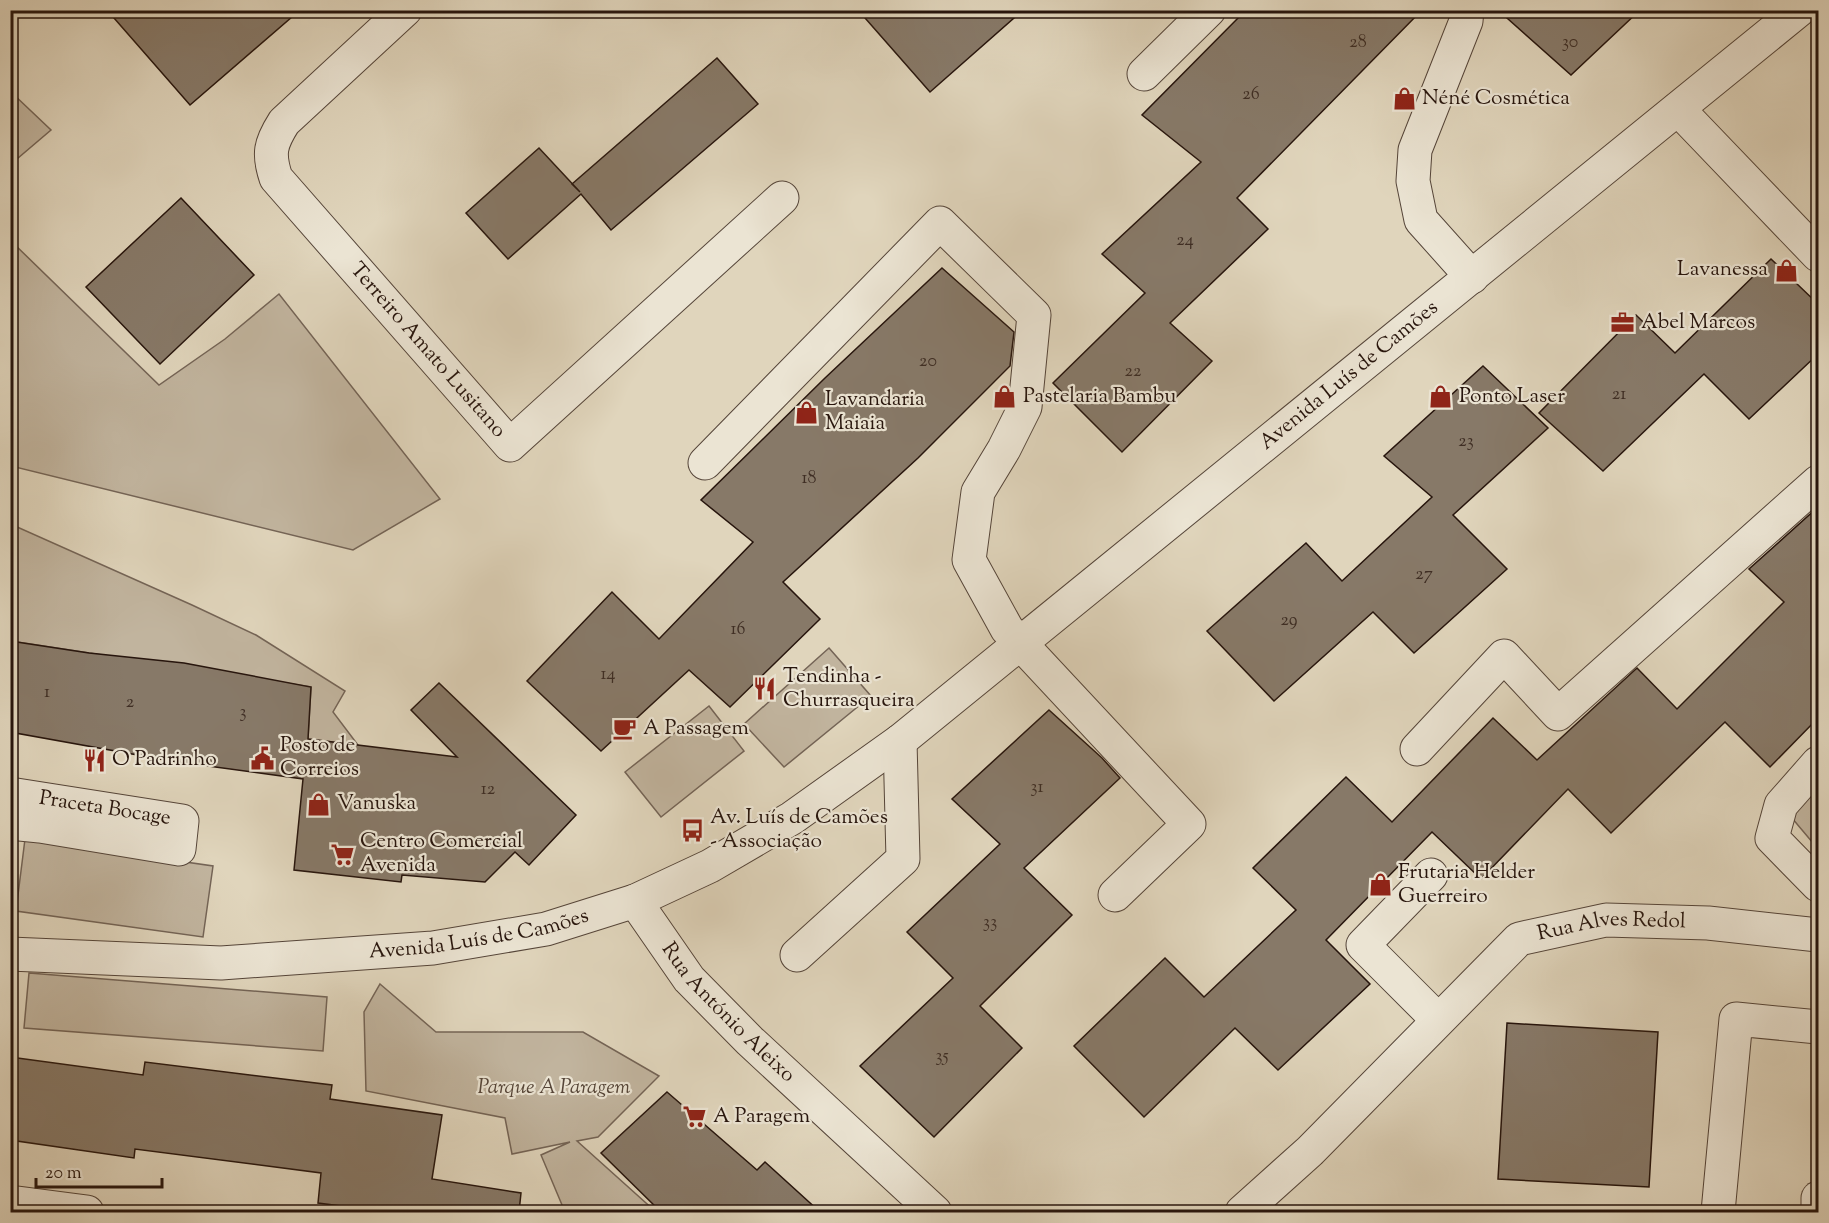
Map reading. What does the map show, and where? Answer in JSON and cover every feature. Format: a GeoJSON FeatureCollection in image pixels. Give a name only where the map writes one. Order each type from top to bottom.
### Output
{"type":"FeatureCollection","features":[{"type":"Feature","properties":{"kind":"street","name":"Terreiro Amato Lusitano"},"geometry":{"type":"LineString","coordinates":[[405,10],[284,122],[273,139],[270,160],[276,178],[510,445],[782,198]]}},
{"type":"Feature","properties":{"kind":"street"},"geometry":{"type":"LineString","coordinates":[[1144,74],[1209,10]]}},
{"type":"Feature","properties":{"kind":"street"},"geometry":{"type":"LineString","coordinates":[[1467,10],[1466,21],[1415,150],[1413,181],[1421,220],[1472,277]]}},
{"type":"Feature","properties":{"kind":"street","name":"Avenida Luís de Camões"},"geometry":{"type":"LineString","coordinates":[[10,954],[221,963],[433,948],[546,929],[635,902],[710,866],[792,818],[900,741],[1799,10]]}},
{"type":"Feature","properties":{"kind":"street"},"geometry":{"type":"LineString","coordinates":[[1678,109],[1818,255]]}},
{"type":"Feature","properties":{"kind":"street"},"geometry":{"type":"LineString","coordinates":[[705,463],[940,223],[1034,315],[1025,407],[1004,449],[978,492],[969,560],[1007,629],[1188,824],[1115,895]]}},
{"type":"Feature","properties":{"kind":"street"},"geometry":{"type":"LineString","coordinates":[[1418,749],[1504,657],[1558,714],[1818,482]]}},
{"type":"Feature","properties":{"kind":"street"},"geometry":{"type":"LineString","coordinates":[[797,955],[903,859],[900,741]]}},
{"type":"Feature","properties":{"kind":"street"},"geometry":{"type":"LineString","coordinates":[[1818,763],[1781,805],[1772,838],[1818,885]]}},
{"type":"Feature","properties":{"kind":"street","name":"Praceta Bocage"},"geometry":{"type":"LineString","coordinates":[[10,794],[182,821],[179,849],[10,823]]}},
{"type":"Feature","properties":{"kind":"street"},"geometry":{"type":"LineString","coordinates":[[1431,875],[1363,945],[1438,1020]]}},
{"type":"Feature","properties":{"kind":"street","name":"Rua António Aleixo"},"geometry":{"type":"LineString","coordinates":[[635,902],[689,979],[750,1041],[935,1212]]}},
{"type":"Feature","properties":{"kind":"street","name":"Rua Alves Redol"},"geometry":{"type":"LineString","coordinates":[[1242,1212],[1310,1151],[1519,939],[1606,920],[1708,922],[1818,934]]}},
{"type":"Feature","properties":{"kind":"street"},"geometry":{"type":"LineString","coordinates":[[1718,1212],[1736,1019],[1818,1027]]}},
{"type":"Feature","properties":{"kind":"street"},"geometry":{"type":"LineString","coordinates":[[1818,1198],[1818,1212]]}},
{"type":"Feature","properties":{"kind":"street"},"geometry":{"type":"LineString","coordinates":[[10,1202],[87,1212]]}},
{"type":"Feature","properties":{"kind":"green space"},"geometry":{"type":"Polygon","coordinates":[[[11,92],[51,130],[10,164],[11,92]]]}},
{"type":"Feature","properties":{"kind":"green space"},"geometry":{"type":"Polygon","coordinates":[[[11,241],[159,385],[225,339],[279,294],[440,499],[353,550],[11,466],[11,241]]]}},
{"type":"Feature","properties":{"kind":"green space"},"geometry":{"type":"Polygon","coordinates":[[[10,526],[15,526],[256,635],[345,691],[333,712],[358,745],[308,739],[311,687],[11,641],[10,526]]]}},
{"type":"Feature","properties":{"kind":"green space"},"geometry":{"type":"Polygon","coordinates":[[[829,648],[871,696],[784,767],[744,724],[829,648]]]}},
{"type":"Feature","properties":{"kind":"green space"},"geometry":{"type":"Polygon","coordinates":[[[709,706],[744,751],[661,817],[625,772],[709,706]]]}},
{"type":"Feature","properties":{"kind":"green space"},"geometry":{"type":"Polygon","coordinates":[[[1818,764],[1818,849],[1781,805],[1818,764]]]}},
{"type":"Feature","properties":{"kind":"green space"},"geometry":{"type":"Polygon","coordinates":[[[25,839],[213,866],[203,937],[16,911],[25,839]]]}},
{"type":"Feature","properties":{"kind":"green space"},"geometry":{"type":"Polygon","coordinates":[[[29,973],[327,997],[323,1051],[24,1028],[29,973]]]}},
{"type":"Feature","properties":{"kind":"green space","name":"Parque A Paragem"},"geometry":{"type":"Polygon","coordinates":[[[380,984],[436,1032],[583,1032],[659,1076],[598,1137],[577,1141],[656,1212],[565,1212],[541,1155],[570,1142],[512,1154],[505,1118],[366,1091],[364,1012],[380,984]]]}},
{"type":"Feature","properties":{"kind":"building"},"geometry":{"type":"Polygon","coordinates":[[[107,10],[300,10],[190,105],[107,10]]]}},
{"type":"Feature","properties":{"kind":"building"},"geometry":{"type":"Polygon","coordinates":[[[858,10],[1023,10],[930,92],[858,10]]]}},
{"type":"Feature","properties":{"kind":"building"},"geometry":{"type":"Polygon","coordinates":[[[1246,10],[1422,10],[1237,198],[1268,229],[1170,323],[1212,361],[1122,452],[1053,383],[1145,293],[1102,254],[1201,162],[1142,115],[1246,10]]]}},
{"type":"Feature","properties":{"kind":"building"},"geometry":{"type":"Polygon","coordinates":[[[1498,10],[1640,10],[1571,75],[1498,10]]]}},
{"type":"Feature","properties":{"kind":"building"},"geometry":{"type":"Polygon","coordinates":[[[717,58],[758,104],[611,230],[581,194],[508,259],[466,213],[539,148],[572,184],[717,58]]]}},
{"type":"Feature","properties":{"kind":"building"},"geometry":{"type":"Polygon","coordinates":[[[181,198],[254,275],[160,364],[86,287],[181,198]]]}},
{"type":"Feature","properties":{"kind":"building"},"geometry":{"type":"Polygon","coordinates":[[[1771,259],[1818,304],[1818,354],[1749,419],[1704,374],[1603,471],[1539,413],[1636,315],[1675,353],[1771,259]]]}},
{"type":"Feature","properties":{"kind":"building"},"geometry":{"type":"Polygon","coordinates":[[[942,268],[1014,332],[1010,366],[918,458],[783,582],[820,619],[730,707],[689,670],[601,751],[527,681],[612,592],[659,639],[753,542],[701,500],[825,378],[942,268]]]}},
{"type":"Feature","properties":{"kind":"building"},"geometry":{"type":"Polygon","coordinates":[[[1483,366],[1548,428],[1453,515],[1507,569],[1414,653],[1373,612],[1274,701],[1207,631],[1306,543],[1342,581],[1432,497],[1384,456],[1483,366]]]}},
{"type":"Feature","properties":{"kind":"building"},"geometry":{"type":"Polygon","coordinates":[[[1818,507],[1818,718],[1770,767],[1725,722],[1611,833],[1568,789],[1481,879],[1432,832],[1326,940],[1370,984],[1278,1070],[1235,1028],[1144,1117],[1074,1046],[1165,958],[1204,997],[1296,910],[1253,868],[1346,777],[1392,822],[1493,718],[1537,760],[1637,668],[1677,709],[1784,602],[1749,569],[1818,507]]]}},
{"type":"Feature","properties":{"kind":"building"},"geometry":{"type":"Polygon","coordinates":[[[10,641],[89,653],[184,663],[311,687],[308,739],[457,757],[411,710],[439,683],[576,815],[529,865],[515,852],[485,882],[402,875],[401,882],[294,870],[303,779],[171,761],[10,732],[10,641]]]}},
{"type":"Feature","properties":{"kind":"building"},"geometry":{"type":"Polygon","coordinates":[[[1049,710],[1102,758],[1120,778],[1024,868],[1072,915],[980,1006],[1022,1048],[934,1137],[860,1066],[953,978],[907,932],[1000,844],[952,799],[1049,710]]]}},
{"type":"Feature","properties":{"kind":"building"},"geometry":{"type":"Polygon","coordinates":[[[1507,1023],[1658,1032],[1649,1187],[1498,1179],[1507,1023]]]}},
{"type":"Feature","properties":{"kind":"building"},"geometry":{"type":"Polygon","coordinates":[[[10,1057],[143,1075],[145,1062],[332,1085],[330,1099],[442,1115],[432,1179],[521,1193],[519,1212],[388,1212],[318,1203],[321,1173],[135,1149],[134,1158],[10,1140],[10,1057]]]}},
{"type":"Feature","properties":{"kind":"building"},"geometry":{"type":"Polygon","coordinates":[[[667,1092],[757,1170],[765,1162],[820,1212],[661,1212],[601,1153],[667,1092]]]}},
{"type":"Feature","properties":{"kind":"place","name":"Néné Cosmética"},"geometry":{"type":"Point","coordinates":[1404,99]}},
{"type":"Feature","properties":{"kind":"place","name":"Lavanessa"},"geometry":{"type":"Point","coordinates":[1786,270]}},
{"type":"Feature","properties":{"kind":"place","name":"Abel Marcos"},"geometry":{"type":"Point","coordinates":[1623,323]}},
{"type":"Feature","properties":{"kind":"place","name":"Pastelaria Bambu"},"geometry":{"type":"Point","coordinates":[1005,397]}},
{"type":"Feature","properties":{"kind":"place","name":"Ponto Laser"},"geometry":{"type":"Point","coordinates":[1441,397]}},
{"type":"Feature","properties":{"kind":"place","name":"Lavandaria Maiaia"},"geometry":{"type":"Point","coordinates":[807,412]}},
{"type":"Feature","properties":{"kind":"place","name":"Tendinha - Churrasqueira"},"geometry":{"type":"Point","coordinates":[765,689]}},
{"type":"Feature","properties":{"kind":"place","name":"A Passagem"},"geometry":{"type":"Point","coordinates":[625,729]}},
{"type":"Feature","properties":{"kind":"place","name":"Posto de Correios"},"geometry":{"type":"Point","coordinates":[262,758]}},
{"type":"Feature","properties":{"kind":"place","name":"O Padrinho"},"geometry":{"type":"Point","coordinates":[94,760]}},
{"type":"Feature","properties":{"kind":"place","name":"Vanuska"},"geometry":{"type":"Point","coordinates":[319,804]}},
{"type":"Feature","properties":{"kind":"place","name":"Av. Luís de Camões - Associação"},"geometry":{"type":"Point","coordinates":[692,830]}},
{"type":"Feature","properties":{"kind":"place","name":"Centro Comercial Avenida"},"geometry":{"type":"Point","coordinates":[342,854]}},
{"type":"Feature","properties":{"kind":"place","name":"Frutaria Helder Guerreiro"},"geometry":{"type":"Point","coordinates":[1380,885]}},
{"type":"Feature","properties":{"kind":"place","name":"A Paragem"},"geometry":{"type":"Point","coordinates":[695,1117]}}]}
